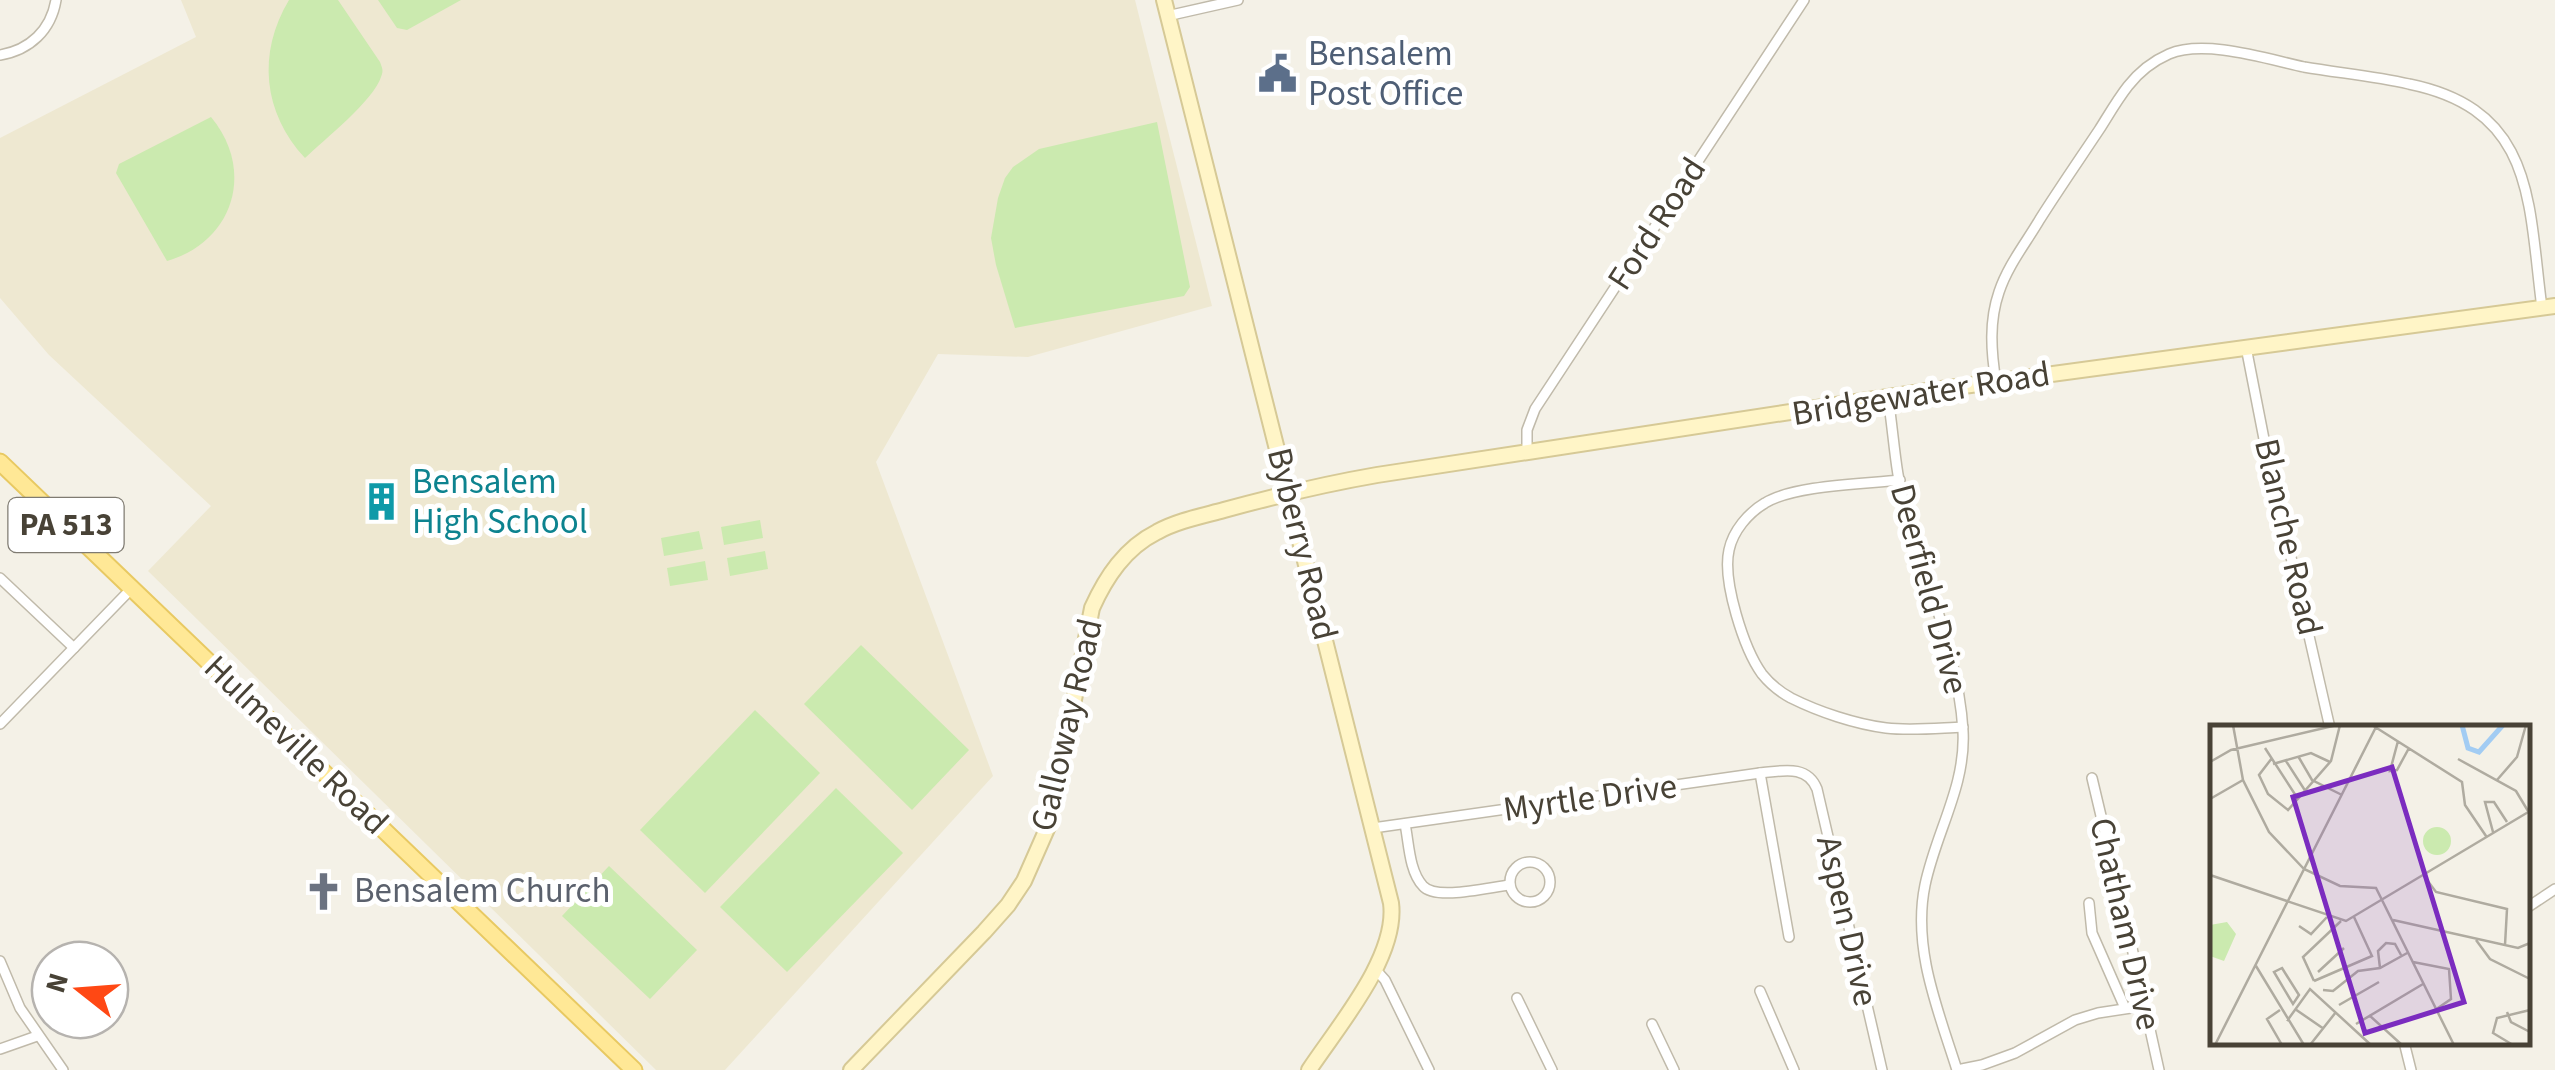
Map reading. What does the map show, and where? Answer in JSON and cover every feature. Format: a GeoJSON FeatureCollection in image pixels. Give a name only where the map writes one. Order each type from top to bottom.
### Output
{"type":"FeatureCollection","features":[{"type":"Feature","properties":{"kind":"main road","name":"Byberry Road"},"geometry":{"type":"LineString","coordinates":[[1164,0],[1393,916],[1376,969],[1309,1070]]}},
{"type":"Feature","properties":{"kind":"main road","name":"Bridgewater Road"},"geometry":{"type":"LineString","coordinates":[[1289,492],[1377,475],[1996,382],[2548,307]]}},
{"type":"Feature","properties":{"kind":"main road","name":"Hulmeville Road"},"geometry":{"type":"LineString","coordinates":[[0,462],[634,1070]]}},
{"type":"Feature","properties":{"kind":"main road","name":"Galloway Road"},"geometry":{"type":"LineString","coordinates":[[851,1070],[984,932],[1024,881],[1050,822],[1092,608],[1116,566],[1156,532],[1289,492]]}},
{"type":"Feature","properties":{"kind":"street"},"geometry":{"type":"LineString","coordinates":[[0,55],[16,51],[37,38],[52,18],[56,0]]}},
{"type":"Feature","properties":{"kind":"street"},"geometry":{"type":"LineString","coordinates":[[1168,16],[1238,0]]}},
{"type":"Feature","properties":{"kind":"street","name":"Ford Road"},"geometry":{"type":"LineString","coordinates":[[1527,452],[1526,430],[1535,409],[1804,0]]}},
{"type":"Feature","properties":{"kind":"street"},"geometry":{"type":"LineString","coordinates":[[1996,382],[1992,320],[1998,294],[2017,256],[2128,86],[2154,62],[2183,50],[2222,51],[2407,83],[2468,106],[2484,117],[2503,136],[2521,172],[2548,307]]}},
{"type":"Feature","properties":{"kind":"street","name":"Blanche Road"},"geometry":{"type":"LineString","coordinates":[[2246,347],[2329,725]]}},
{"type":"Feature","properties":{"kind":"street","name":"Deerfield Drive"},"geometry":{"type":"LineString","coordinates":[[1888,398],[1904,506],[1956,676],[1963,727],[1960,779],[1930,866],[1921,909],[1926,968],[1957,1070]]}},
{"type":"Feature","properties":{"kind":"street"},"geometry":{"type":"LineString","coordinates":[[1900,480],[1786,494],[1764,504],[1744,520],[1732,540],[1727,566],[1732,598],[1760,671],[1776,689],[1790,697],[1884,728],[1963,727]]}},
{"type":"Feature","properties":{"kind":"street"},"geometry":{"type":"LineString","coordinates":[[0,578],[74,648]]}},
{"type":"Feature","properties":{"kind":"street"},"geometry":{"type":"LineString","coordinates":[[0,724],[132,588]]}},
{"type":"Feature","properties":{"kind":"street"},"geometry":{"type":"LineString","coordinates":[[1760,773],[1789,938]]}},
{"type":"Feature","properties":{"kind":"street","name":"Myrtle Drive"},"geometry":{"type":"LineString","coordinates":[[1373,828],[1406,828],[1760,773],[1808,774]]}},
{"type":"Feature","properties":{"kind":"street","name":"Aspen Drive"},"geometry":{"type":"LineString","coordinates":[[1808,774],[1817,789],[1882,1070]]}},
{"type":"Feature","properties":{"kind":"street","name":"Chatham Drive"},"geometry":{"type":"LineString","coordinates":[[2092,778],[2158,1070]]}},
{"type":"Feature","properties":{"kind":"street"},"geometry":{"type":"LineString","coordinates":[[1406,828],[1415,872],[1430,892],[1446,894],[1510,885]]}},
{"type":"Feature","properties":{"kind":"street"},"geometry":{"type":"LineString","coordinates":[[1528,861],[1547,870],[1550,882],[1542,898],[1531,902],[1518,898],[1510,885],[1514,868],[1528,861]]}},
{"type":"Feature","properties":{"kind":"street"},"geometry":{"type":"LineString","coordinates":[[2530,906],[2555,889]]}},
{"type":"Feature","properties":{"kind":"street"},"geometry":{"type":"LineString","coordinates":[[2089,903],[2092,932],[2125,1008]]}},
{"type":"Feature","properties":{"kind":"street"},"geometry":{"type":"LineString","coordinates":[[0,961],[30,1024]]}},
{"type":"Feature","properties":{"kind":"street"},"geometry":{"type":"LineString","coordinates":[[1376,969],[1430,1070]]}},
{"type":"Feature","properties":{"kind":"street"},"geometry":{"type":"LineString","coordinates":[[1760,992],[1794,1070]]}},
{"type":"Feature","properties":{"kind":"street"},"geometry":{"type":"LineString","coordinates":[[1517,998],[1552,1070]]}},
{"type":"Feature","properties":{"kind":"street"},"geometry":{"type":"LineString","coordinates":[[1957,1070],[2015,1053],[2076,1020],[2144,1006]]}},
{"type":"Feature","properties":{"kind":"street"},"geometry":{"type":"LineString","coordinates":[[1652,1024],[1674,1070]]}},
{"type":"Feature","properties":{"kind":"street"},"geometry":{"type":"LineString","coordinates":[[0,1049],[30,1038]]}},
{"type":"Feature","properties":{"kind":"street"},"geometry":{"type":"LineString","coordinates":[[40,1040],[63,1070]]}},
{"type":"Feature","properties":{"kind":"street"},"geometry":{"type":"LineString","coordinates":[[2405,1045],[2411,1070]]}},
{"type":"Feature","properties":{"kind":"shaded area"},"geometry":{"type":"Polygon","coordinates":[[[181,0],[1135,0],[1212,306],[1028,357],[938,354],[876,462],[993,776],[725,1070],[656,1070],[148,571],[211,506],[49,355],[0,298],[0,138],[196,37],[181,0]]]}},
{"type":"Feature","properties":{"kind":"green space"},"geometry":{"type":"Polygon","coordinates":[[[289,0],[338,0],[382,69],[369,97],[305,158],[280,122],[269,82],[272,41],[289,0]]]}},
{"type":"Feature","properties":{"kind":"green space"},"geometry":{"type":"Polygon","coordinates":[[[378,0],[461,0],[407,30],[397,28],[378,0]]]}},
{"type":"Feature","properties":{"kind":"green space"},"geometry":{"type":"Polygon","coordinates":[[[211,117],[225,138],[232,160],[231,202],[208,238],[190,252],[167,261],[116,173],[119,164],[211,117]]]}},
{"type":"Feature","properties":{"kind":"green space"},"geometry":{"type":"Polygon","coordinates":[[[1157,122],[1190,287],[1184,296],[1015,328],[991,238],[1005,178],[1013,167],[1039,149],[1157,122]]]}},
{"type":"Feature","properties":{"kind":"green space"},"geometry":{"type":"Polygon","coordinates":[[[760,520],[763,538],[724,545],[721,527],[760,520]]]}},
{"type":"Feature","properties":{"kind":"green space"},"geometry":{"type":"Polygon","coordinates":[[[699,531],[703,549],[664,556],[661,538],[699,531]]]}},
{"type":"Feature","properties":{"kind":"green space"},"geometry":{"type":"Polygon","coordinates":[[[765,551],[768,569],[730,576],[727,558],[765,551]]]}},
{"type":"Feature","properties":{"kind":"green space"},"geometry":{"type":"Polygon","coordinates":[[[705,561],[708,580],[670,586],[667,568],[705,561]]]}},
{"type":"Feature","properties":{"kind":"green space"},"geometry":{"type":"Polygon","coordinates":[[[861,645],[969,750],[912,810],[804,704],[861,645]]]}},
{"type":"Feature","properties":{"kind":"green space"},"geometry":{"type":"Polygon","coordinates":[[[755,710],[820,773],[705,893],[640,830],[755,710]]]}},
{"type":"Feature","properties":{"kind":"green space"},"geometry":{"type":"Polygon","coordinates":[[[836,788],[903,853],[787,972],[720,907],[836,788]]]}},
{"type":"Feature","properties":{"kind":"green space"},"geometry":{"type":"Polygon","coordinates":[[[609,866],[697,950],[650,999],[562,916],[609,866]]]}},
{"type":"Feature","properties":{"kind":"place","name":"Bensalem Post Office"},"geometry":{"type":"Point","coordinates":[1278,74]}},
{"type":"Feature","properties":{"kind":"place","name":"Bensalem High School"},"geometry":{"type":"Point","coordinates":[382,502]}},
{"type":"Feature","properties":{"kind":"place","name":"Bensalem Church"},"geometry":{"type":"Point","coordinates":[324,891]}}]}
